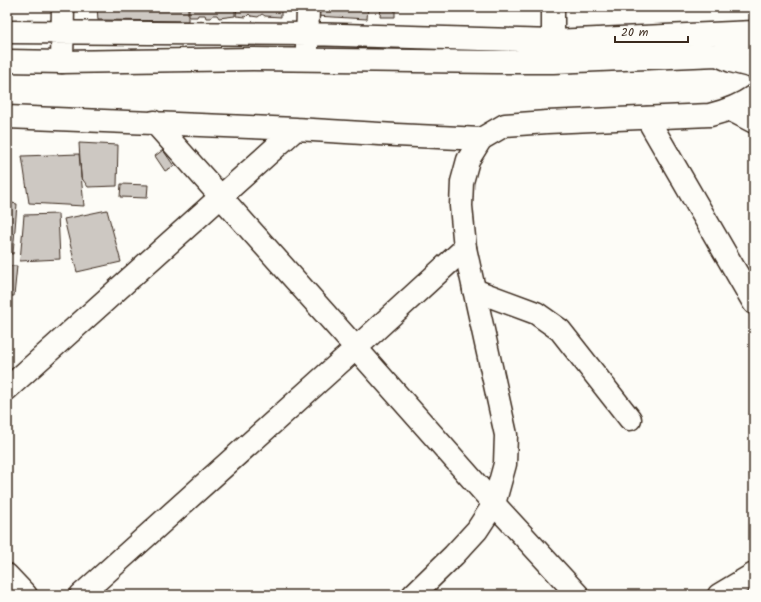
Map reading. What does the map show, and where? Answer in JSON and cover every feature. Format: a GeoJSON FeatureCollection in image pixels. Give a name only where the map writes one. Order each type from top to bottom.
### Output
{"type":"FeatureCollection","features":[{"type":"Feature","properties":{"kind":"street"},"geometry":{"type":"LineString","coordinates":[[62,62],[63,7]]}},
{"type":"Feature","properties":{"kind":"street"},"geometry":{"type":"LineString","coordinates":[[307,58],[308,7]]}},
{"type":"Feature","properties":{"kind":"street"},"geometry":{"type":"LineString","coordinates":[[553,7],[553,51]]}},
{"type":"Feature","properties":{"kind":"street"},"geometry":{"type":"LineString","coordinates":[[7,32],[308,34],[553,51],[716,55],[731,61],[754,67]]}},
{"type":"Feature","properties":{"kind":"street"},"geometry":{"type":"LineString","coordinates":[[7,61],[62,62],[307,58],[496,62],[553,51],[754,32]]}},
{"type":"Feature","properties":{"kind":"street"},"geometry":{"type":"LineString","coordinates":[[716,55],[754,40]]}},
{"type":"Feature","properties":{"kind":"street"},"geometry":{"type":"LineString","coordinates":[[413,595],[477,530],[494,504],[505,464],[506,435],[465,248],[461,206],[462,182],[468,160],[481,139],[505,125],[710,115],[731,110],[754,96]]}},
{"type":"Feature","properties":{"kind":"street"},"geometry":{"type":"LineString","coordinates":[[731,110],[754,122]]}},
{"type":"Feature","properties":{"kind":"street"},"geometry":{"type":"LineString","coordinates":[[7,117],[296,128],[481,139]]}},
{"type":"Feature","properties":{"kind":"street"},"geometry":{"type":"LineString","coordinates":[[647,118],[754,303]]}},
{"type":"Feature","properties":{"kind":"street"},"geometry":{"type":"LineString","coordinates":[[154,122],[494,504],[578,595]]}},
{"type":"Feature","properties":{"kind":"street"},"geometry":{"type":"LineString","coordinates":[[7,389],[296,128]]}},
{"type":"Feature","properties":{"kind":"street"},"geometry":{"type":"LineString","coordinates":[[81,595],[465,248]]}},
{"type":"Feature","properties":{"kind":"street"},"geometry":{"type":"LineString","coordinates":[[474,290],[536,313],[560,330],[630,419]]}},
{"type":"Feature","properties":{"kind":"street"},"geometry":{"type":"LineString","coordinates":[[719,595],[754,574]]}},
{"type":"Feature","properties":{"kind":"street"},"geometry":{"type":"LineString","coordinates":[[7,575],[26,595]]}},
{"type":"Feature","properties":{"kind":"building"},"geometry":{"type":"Polygon","coordinates":[[[97,7],[188,7],[188,21],[98,20],[97,7]]]}},
{"type":"Feature","properties":{"kind":"building"},"geometry":{"type":"Polygon","coordinates":[[[189,7],[235,7],[235,16],[219,18],[217,15],[213,15],[211,18],[206,18],[205,15],[198,15],[197,17],[189,17],[189,7]]]}},
{"type":"Feature","properties":{"kind":"building"},"geometry":{"type":"Polygon","coordinates":[[[237,7],[281,7],[281,17],[265,16],[262,14],[258,17],[251,16],[249,14],[246,17],[236,16],[237,7]]]}},
{"type":"Feature","properties":{"kind":"building"},"geometry":{"type":"Polygon","coordinates":[[[316,7],[368,7],[367,19],[316,16],[316,7]]]}},
{"type":"Feature","properties":{"kind":"building"},"geometry":{"type":"Polygon","coordinates":[[[381,7],[395,7],[395,17],[380,17],[381,7]]]}},
{"type":"Feature","properties":{"kind":"building"},"geometry":{"type":"Polygon","coordinates":[[[79,143],[118,145],[117,186],[88,187],[81,177],[79,143]]]}},
{"type":"Feature","properties":{"kind":"building"},"geometry":{"type":"Polygon","coordinates":[[[163,150],[174,166],[165,171],[155,156],[163,150]]]}},
{"type":"Feature","properties":{"kind":"building"},"geometry":{"type":"Polygon","coordinates":[[[79,154],[84,206],[29,203],[22,156],[79,154]]]}},
{"type":"Feature","properties":{"kind":"building"},"geometry":{"type":"Polygon","coordinates":[[[121,184],[148,185],[147,198],[120,197],[121,184]]]}},
{"type":"Feature","properties":{"kind":"building"},"geometry":{"type":"Polygon","coordinates":[[[7,202],[17,204],[13,254],[7,253],[7,202]]]}},
{"type":"Feature","properties":{"kind":"building"},"geometry":{"type":"Polygon","coordinates":[[[107,210],[121,262],[77,272],[64,219],[107,210]]]}},
{"type":"Feature","properties":{"kind":"building"},"geometry":{"type":"Polygon","coordinates":[[[58,214],[60,259],[20,261],[24,215],[58,214]]]}},
{"type":"Feature","properties":{"kind":"building"},"geometry":{"type":"Polygon","coordinates":[[[7,266],[17,266],[14,296],[7,296],[7,266]]]}}]}
